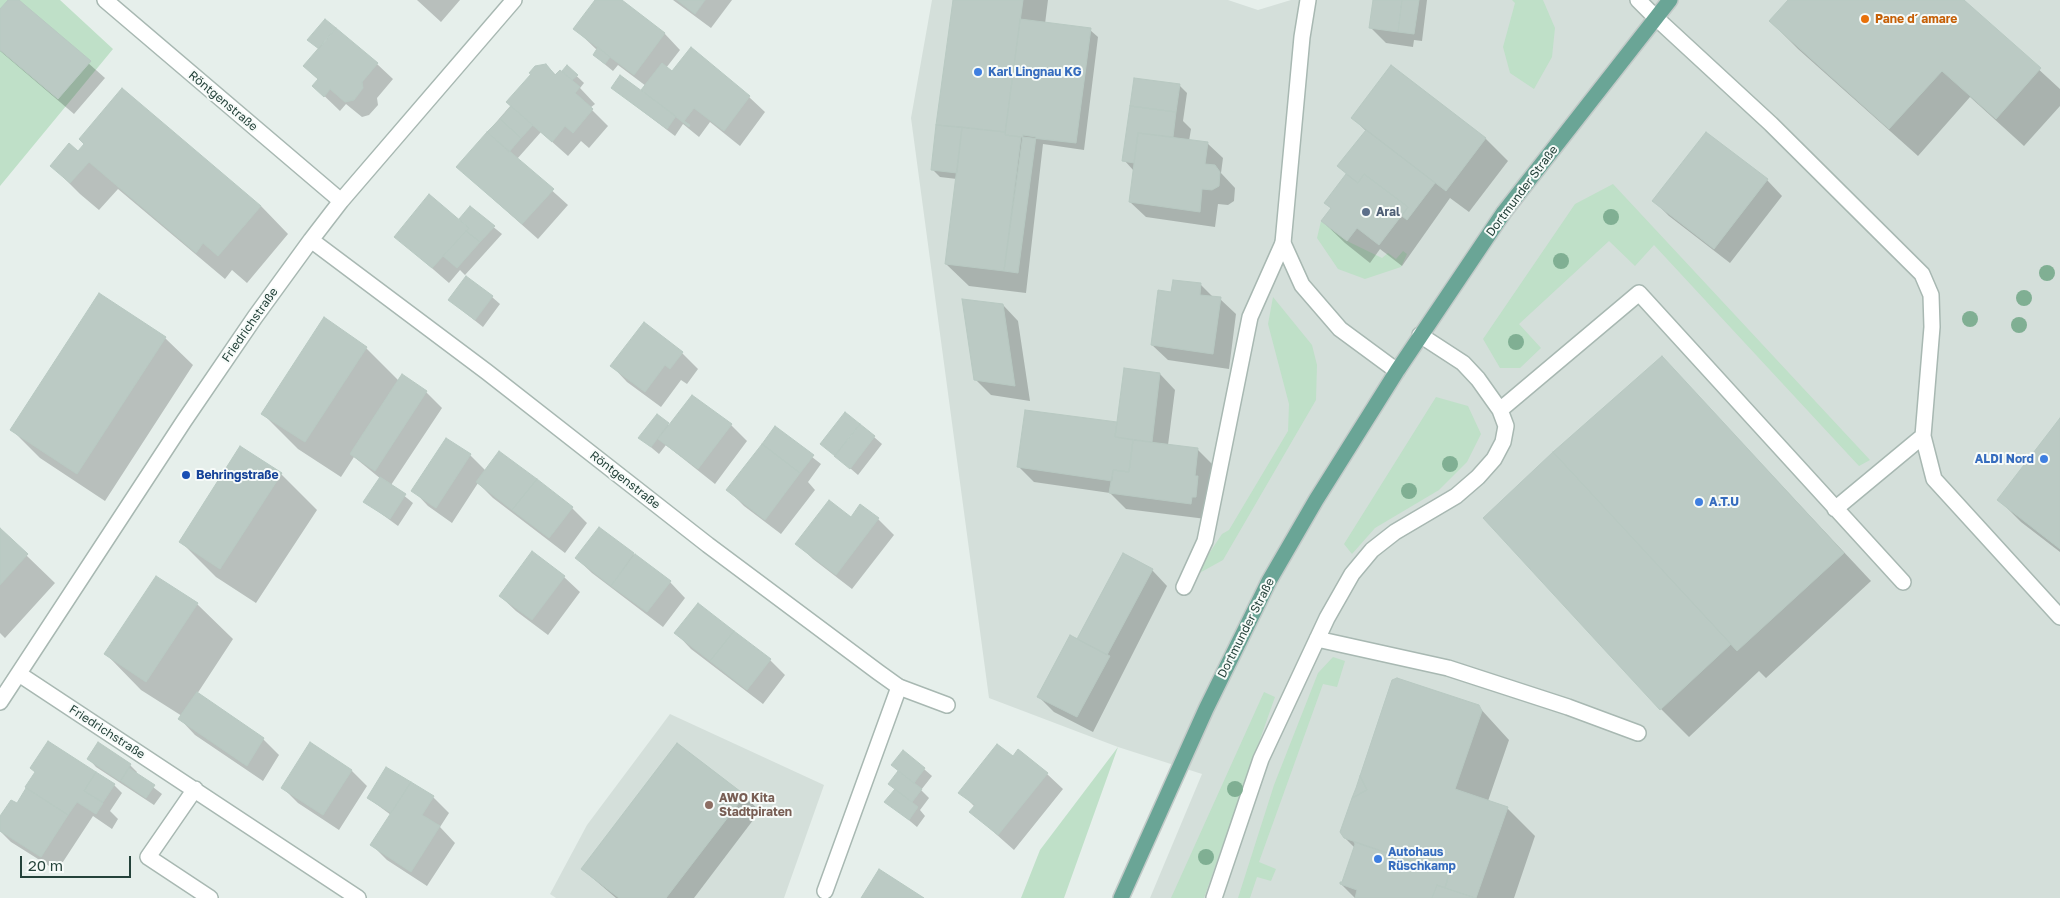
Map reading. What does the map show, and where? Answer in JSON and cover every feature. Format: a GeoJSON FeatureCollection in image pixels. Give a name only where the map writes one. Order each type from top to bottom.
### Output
{"type":"FeatureCollection","features":[{"type":"Feature","properties":{"kind":"main road","name":"Dortmunder Straße"},"geometry":{"type":"LineString","coordinates":[[1121,898],[1206,709],[1269,581],[1316,500],[1420,335],[1504,212],[1670,0]]}},
{"type":"Feature","properties":{"kind":"street","name":"Röntgenstraße"},"geometry":{"type":"LineString","coordinates":[[106,0],[342,201]]}},
{"type":"Feature","properties":{"kind":"street","name":"Friedrichstraße"},"geometry":{"type":"LineString","coordinates":[[0,701],[184,421],[255,317],[311,240],[342,201],[514,0]]}},
{"type":"Feature","properties":{"kind":"street"},"geometry":{"type":"LineString","coordinates":[[1184,587],[1205,541],[1250,317],[1283,243],[1302,37],[1308,0]]}},
{"type":"Feature","properties":{"kind":"street"},"geometry":{"type":"LineString","coordinates":[[1638,0],[1777,131],[1922,274],[1931,295],[1932,327],[1923,436],[1934,479],[2060,617]]}},
{"type":"Feature","properties":{"kind":"street","name":"Röntgenstraße"},"geometry":{"type":"LineString","coordinates":[[311,240],[487,372],[708,545],[900,687],[947,705]]}},
{"type":"Feature","properties":{"kind":"street"},"geometry":{"type":"LineString","coordinates":[[1283,243],[1302,285],[1340,329],[1397,371]]}},
{"type":"Feature","properties":{"kind":"street"},"geometry":{"type":"LineString","coordinates":[[1500,410],[1639,293],[1903,582]]}},
{"type":"Feature","properties":{"kind":"street"},"geometry":{"type":"LineString","coordinates":[[1214,898],[1261,759],[1317,639],[1352,574],[1372,550],[1394,532],[1456,496],[1478,478],[1494,459],[1503,442],[1506,426],[1500,410],[1463,363],[1420,335]]}},
{"type":"Feature","properties":{"kind":"street"},"geometry":{"type":"LineString","coordinates":[[1835,508],[1923,436]]}},
{"type":"Feature","properties":{"kind":"street"},"geometry":{"type":"LineString","coordinates":[[1317,639],[1448,668],[1568,707],[1638,733]]}},
{"type":"Feature","properties":{"kind":"street","name":"Friedrichstraße"},"geometry":{"type":"LineString","coordinates":[[19,674],[358,898]]}},
{"type":"Feature","properties":{"kind":"street"},"geometry":{"type":"LineString","coordinates":[[825,891],[900,687]]}},
{"type":"Feature","properties":{"kind":"street"},"geometry":{"type":"LineString","coordinates":[[194,789],[148,857],[210,898]]}},
{"type":"Feature","properties":{"kind":"shaded area"},"geometry":{"type":"Polygon","coordinates":[[[932,0],[1228,0],[1258,10],[1291,0],[2060,0],[2060,898],[1150,898],[1202,774],[1118,747],[989,698],[911,118],[932,0]]]}},
{"type":"Feature","properties":{"kind":"shaded area","name":"AWO Kita Stadtpiraten"},"geometry":{"type":"Polygon","coordinates":[[[670,714],[824,785],[784,898],[556,898],[550,894],[587,825],[670,714]]]}},
{"type":"Feature","properties":{"kind":"green space"},"geometry":{"type":"Polygon","coordinates":[[[0,0],[60,0],[113,49],[0,186],[0,0]]]}},
{"type":"Feature","properties":{"kind":"green space"},"geometry":{"type":"Polygon","coordinates":[[[1512,0],[1543,0],[1555,28],[1552,57],[1534,89],[1510,73],[1503,47],[1515,3],[1512,0]]]}},
{"type":"Feature","properties":{"kind":"green space"},"geometry":{"type":"Polygon","coordinates":[[[1613,184],[1870,460],[1859,466],[1654,245],[1635,266],[1609,241],[1519,324],[1541,348],[1520,368],[1500,368],[1483,339],[1575,204],[1613,184]]]}},
{"type":"Feature","properties":{"kind":"green space"},"geometry":{"type":"Polygon","coordinates":[[[1321,221],[1347,241],[1382,258],[1388,253],[1396,259],[1403,251],[1407,254],[1401,267],[1365,279],[1338,269],[1317,238],[1321,221]]]}},
{"type":"Feature","properties":{"kind":"green space"},"geometry":{"type":"Polygon","coordinates":[[[1273,297],[1312,345],[1317,365],[1316,400],[1223,560],[1194,576],[1222,534],[1229,530],[1288,431],[1289,404],[1268,324],[1273,297]]]}},
{"type":"Feature","properties":{"kind":"green space"},"geometry":{"type":"Polygon","coordinates":[[[1436,397],[1468,406],[1481,434],[1467,462],[1439,490],[1375,528],[1352,554],[1344,544],[1436,397]]]}},
{"type":"Feature","properties":{"kind":"green space"},"geometry":{"type":"Polygon","coordinates":[[[1333,657],[1345,661],[1337,687],[1323,684],[1259,862],[1276,869],[1271,881],[1257,877],[1250,898],[1238,898],[1274,785],[1318,673],[1333,657]]]}},
{"type":"Feature","properties":{"kind":"green space"},"geometry":{"type":"Polygon","coordinates":[[[1264,692],[1275,697],[1204,898],[1171,898],[1264,692]]]}},
{"type":"Feature","properties":{"kind":"green space"},"geometry":{"type":"Polygon","coordinates":[[[1118,747],[1064,898],[1021,898],[1040,850],[1118,747]]]}},
{"type":"Feature","properties":{"kind":"building"},"geometry":{"type":"Polygon","coordinates":[[[8,0],[19,0],[91,61],[58,99],[0,50],[0,9],[8,0]]]}},
{"type":"Feature","properties":{"kind":"building"},"geometry":{"type":"Polygon","coordinates":[[[595,0],[622,0],[665,33],[634,75],[573,29],[595,0]]]}},
{"type":"Feature","properties":{"kind":"building"},"geometry":{"type":"Polygon","coordinates":[[[677,0],[705,0],[695,14],[677,0]]]}},
{"type":"Feature","properties":{"kind":"building","name":"Karl Lingnau KG"},"geometry":{"type":"Polygon","coordinates":[[[953,0],[1023,0],[1005,132],[936,125],[953,0]]]}},
{"type":"Feature","properties":{"kind":"building"},"geometry":{"type":"Polygon","coordinates":[[[1373,0],[1402,0],[1398,32],[1369,28],[1373,0]]]}},
{"type":"Feature","properties":{"kind":"building"},"geometry":{"type":"Polygon","coordinates":[[[1402,0],[1419,0],[1414,34],[1398,32],[1402,0]]]}},
{"type":"Feature","properties":{"kind":"building"},"geometry":{"type":"Polygon","coordinates":[[[1788,0],[1964,0],[2041,68],[1996,119],[1942,71],[1889,129],[1769,21],[1788,0]]]}},
{"type":"Feature","properties":{"kind":"building"},"geometry":{"type":"Polygon","coordinates":[[[325,19],[336,28],[319,49],[307,40],[325,19]]]}},
{"type":"Feature","properties":{"kind":"building"},"geometry":{"type":"Polygon","coordinates":[[[1020,19],[1091,28],[1076,143],[1005,135],[1020,19]]]}},
{"type":"Feature","properties":{"kind":"building"},"geometry":{"type":"Polygon","coordinates":[[[336,28],[378,63],[362,82],[363,88],[354,100],[345,102],[330,89],[324,97],[312,86],[318,79],[303,66],[336,28]]]}},
{"type":"Feature","properties":{"kind":"building"},"geometry":{"type":"Polygon","coordinates":[[[598,47],[610,57],[605,64],[593,55],[598,47]]]}},
{"type":"Feature","properties":{"kind":"building"},"geometry":{"type":"Polygon","coordinates":[[[691,47],[750,96],[724,131],[694,108],[684,121],[690,125],[689,127],[641,90],[662,63],[672,71],[691,47]]]}},
{"type":"Feature","properties":{"kind":"building"},"geometry":{"type":"Polygon","coordinates":[[[546,64],[555,75],[560,70],[580,87],[575,93],[593,109],[573,133],[565,126],[552,142],[506,102],[531,74],[529,73],[535,66],[546,64]]]}},
{"type":"Feature","properties":{"kind":"building"},"geometry":{"type":"Polygon","coordinates":[[[567,65],[578,75],[572,80],[562,71],[567,65]]]}},
{"type":"Feature","properties":{"kind":"building"},"geometry":{"type":"Polygon","coordinates":[[[1391,65],[1486,138],[1446,191],[1351,118],[1391,65]]]}},
{"type":"Feature","properties":{"kind":"building"},"geometry":{"type":"Polygon","coordinates":[[[620,75],[676,116],[667,129],[611,88],[620,75]]]}},
{"type":"Feature","properties":{"kind":"building"},"geometry":{"type":"Polygon","coordinates":[[[1134,78],[1180,84],[1176,112],[1130,106],[1134,78]]]}},
{"type":"Feature","properties":{"kind":"building"},"geometry":{"type":"Polygon","coordinates":[[[122,88],[261,206],[218,256],[203,243],[196,253],[89,162],[70,183],[50,166],[69,143],[78,151],[84,144],[79,139],[122,88]]]}},
{"type":"Feature","properties":{"kind":"building"},"geometry":{"type":"Polygon","coordinates":[[[511,106],[533,125],[521,138],[500,119],[511,106]]]}},
{"type":"Feature","properties":{"kind":"building"},"geometry":{"type":"Polygon","coordinates":[[[1130,106],[1176,112],[1173,137],[1138,133],[1134,163],[1122,161],[1130,106]]]}},
{"type":"Feature","properties":{"kind":"building"},"geometry":{"type":"Polygon","coordinates":[[[500,119],[521,138],[509,152],[487,132],[500,119]]]}},
{"type":"Feature","properties":{"kind":"building"},"geometry":{"type":"Polygon","coordinates":[[[936,125],[962,127],[957,173],[931,170],[936,125]]]}},
{"type":"Feature","properties":{"kind":"building"},"geometry":{"type":"Polygon","coordinates":[[[962,127],[1005,132],[1005,135],[1021,137],[1004,271],[945,264],[962,127]]]}},
{"type":"Feature","properties":{"kind":"building"},"geometry":{"type":"Polygon","coordinates":[[[1366,130],[1435,183],[1407,220],[1402,216],[1408,207],[1364,174],[1358,183],[1337,166],[1366,130]]]}},
{"type":"Feature","properties":{"kind":"building"},"geometry":{"type":"Polygon","coordinates":[[[487,132],[554,189],[522,224],[456,167],[487,132]]]}},
{"type":"Feature","properties":{"kind":"building"},"geometry":{"type":"Polygon","coordinates":[[[1706,132],[1768,179],[1714,249],[1652,201],[1706,132]]]}},
{"type":"Feature","properties":{"kind":"building"},"geometry":{"type":"Polygon","coordinates":[[[1138,133],[1208,142],[1205,164],[1215,165],[1220,172],[1219,186],[1212,190],[1202,189],[1200,212],[1129,202],[1138,133]]]}},
{"type":"Feature","properties":{"kind":"building"},"geometry":{"type":"Polygon","coordinates":[[[1023,135],[1036,137],[1018,273],[1004,271],[1023,135]]]}},
{"type":"Feature","properties":{"kind":"building","name":"Aral"},"geometry":{"type":"Polygon","coordinates":[[[1346,174],[1358,183],[1364,174],[1408,207],[1379,245],[1357,228],[1347,241],[1321,221],[1331,208],[1324,203],[1346,174]]]}},
{"type":"Feature","properties":{"kind":"building"},"geometry":{"type":"Polygon","coordinates":[[[429,194],[469,228],[432,268],[394,237],[429,194]]]}},
{"type":"Feature","properties":{"kind":"building"},"geometry":{"type":"Polygon","coordinates":[[[470,206],[495,226],[480,242],[466,231],[469,228],[459,219],[470,206]]]}},
{"type":"Feature","properties":{"kind":"building"},"geometry":{"type":"Polygon","coordinates":[[[466,231],[480,242],[457,268],[443,256],[466,231]]]}},
{"type":"Feature","properties":{"kind":"building"},"geometry":{"type":"Polygon","coordinates":[[[466,276],[493,296],[475,320],[448,300],[466,276]]]}},
{"type":"Feature","properties":{"kind":"building"},"geometry":{"type":"Polygon","coordinates":[[[1173,280],[1201,283],[1200,295],[1221,297],[1213,354],[1151,345],[1158,290],[1171,292],[1173,280]]]}},
{"type":"Feature","properties":{"kind":"building"},"geometry":{"type":"Polygon","coordinates":[[[99,293],[166,337],[77,474],[10,430],[99,293]]]}},
{"type":"Feature","properties":{"kind":"building"},"geometry":{"type":"Polygon","coordinates":[[[962,299],[1003,304],[1015,386],[974,380],[962,299]]]}},
{"type":"Feature","properties":{"kind":"building"},"geometry":{"type":"Polygon","coordinates":[[[324,317],[367,347],[305,442],[261,414],[324,317]]]}},
{"type":"Feature","properties":{"kind":"building"},"geometry":{"type":"Polygon","coordinates":[[[644,322],[683,352],[670,369],[665,365],[645,392],[610,366],[644,322]]]}},
{"type":"Feature","properties":{"kind":"building","name":"A.T.U"},"geometry":{"type":"Polygon","coordinates":[[[1662,356],[1844,553],[1737,651],[1553,452],[1662,356]]]}},
{"type":"Feature","properties":{"kind":"building"},"geometry":{"type":"Polygon","coordinates":[[[1124,368],[1160,373],[1152,442],[1115,437],[1124,368]]]}},
{"type":"Feature","properties":{"kind":"building"},"geometry":{"type":"Polygon","coordinates":[[[402,374],[427,391],[375,471],[350,454],[402,374]]]}},
{"type":"Feature","properties":{"kind":"building"},"geometry":{"type":"Polygon","coordinates":[[[692,395],[732,424],[698,469],[658,439],[692,395]]]}},
{"type":"Feature","properties":{"kind":"building"},"geometry":{"type":"Polygon","coordinates":[[[1025,410],[1117,422],[1115,437],[1133,440],[1129,472],[1113,470],[1112,481],[1017,467],[1025,410]]]}},
{"type":"Feature","properties":{"kind":"building"},"geometry":{"type":"Polygon","coordinates":[[[845,412],[860,424],[835,456],[820,444],[845,412]]]}},
{"type":"Feature","properties":{"kind":"building"},"geometry":{"type":"Polygon","coordinates":[[[657,414],[669,423],[651,447],[638,438],[657,414]]]}},
{"type":"Feature","properties":{"kind":"building","name":"ALDI Nord"},"geometry":{"type":"Polygon","coordinates":[[[2060,418],[2060,549],[1997,500],[2060,418]]]}},
{"type":"Feature","properties":{"kind":"building"},"geometry":{"type":"Polygon","coordinates":[[[860,424],[875,436],[850,469],[834,456],[860,424]]]}},
{"type":"Feature","properties":{"kind":"building"},"geometry":{"type":"Polygon","coordinates":[[[775,426],[814,455],[800,473],[762,444],[775,426]]]}},
{"type":"Feature","properties":{"kind":"building"},"geometry":{"type":"Polygon","coordinates":[[[446,438],[471,454],[436,508],[411,491],[446,438]]]}},
{"type":"Feature","properties":{"kind":"building"},"geometry":{"type":"Polygon","coordinates":[[[1133,440],[1198,448],[1195,476],[1198,476],[1196,497],[1192,497],[1191,504],[1109,493],[1113,470],[1129,472],[1133,440]]]}},
{"type":"Feature","properties":{"kind":"building"},"geometry":{"type":"Polygon","coordinates":[[[762,444],[800,473],[765,520],[726,490],[762,444]]]}},
{"type":"Feature","properties":{"kind":"building"},"geometry":{"type":"Polygon","coordinates":[[[240,446],[282,473],[220,569],[179,542],[240,446]]]}},
{"type":"Feature","properties":{"kind":"building"},"geometry":{"type":"Polygon","coordinates":[[[499,451],[537,479],[512,510],[476,482],[499,451]]]}},
{"type":"Feature","properties":{"kind":"building"},"geometry":{"type":"Polygon","coordinates":[[[1553,452],[1731,644],[1660,710],[1483,518],[1553,452]]]}},
{"type":"Feature","properties":{"kind":"building"},"geometry":{"type":"Polygon","coordinates":[[[380,477],[406,494],[390,519],[363,502],[380,477]]]}},
{"type":"Feature","properties":{"kind":"building"},"geometry":{"type":"Polygon","coordinates":[[[537,479],[573,507],[549,538],[512,510],[537,479]]]}},
{"type":"Feature","properties":{"kind":"building"},"geometry":{"type":"Polygon","coordinates":[[[829,500],[851,517],[860,504],[879,518],[836,575],[795,544],[829,500]]]}},
{"type":"Feature","properties":{"kind":"building"},"geometry":{"type":"Polygon","coordinates":[[[599,527],[634,553],[611,586],[575,558],[599,527]]]}},
{"type":"Feature","properties":{"kind":"building"},"geometry":{"type":"Polygon","coordinates":[[[0,528],[28,554],[0,585],[0,528]]]}},
{"type":"Feature","properties":{"kind":"building"},"geometry":{"type":"Polygon","coordinates":[[[532,551],[565,576],[532,620],[499,596],[532,551]]]}},
{"type":"Feature","properties":{"kind":"building"},"geometry":{"type":"Polygon","coordinates":[[[1123,553],[1153,569],[1107,655],[1077,639],[1123,553]]]}},
{"type":"Feature","properties":{"kind":"building"},"geometry":{"type":"Polygon","coordinates":[[[635,554],[671,581],[647,612],[611,586],[635,554]]]}},
{"type":"Feature","properties":{"kind":"building"},"geometry":{"type":"Polygon","coordinates":[[[156,576],[198,603],[146,682],[104,654],[156,576]]]}},
{"type":"Feature","properties":{"kind":"building"},"geometry":{"type":"Polygon","coordinates":[[[698,603],[734,631],[710,661],[674,633],[698,603]]]}},
{"type":"Feature","properties":{"kind":"building"},"geometry":{"type":"Polygon","coordinates":[[[734,631],[771,659],[747,690],[710,661],[734,631]]]}},
{"type":"Feature","properties":{"kind":"building"},"geometry":{"type":"Polygon","coordinates":[[[1070,635],[1110,656],[1077,717],[1037,697],[1070,635]]]}},
{"type":"Feature","properties":{"kind":"building"},"geometry":{"type":"Polygon","coordinates":[[[1397,678],[1479,705],[1482,711],[1455,789],[1508,807],[1476,898],[1445,888],[1449,874],[1344,838],[1340,832],[1352,798],[1367,790],[1360,776],[1392,680],[1397,678]]]}},
{"type":"Feature","properties":{"kind":"building"},"geometry":{"type":"Polygon","coordinates":[[[197,692],[264,738],[247,766],[178,719],[197,692]]]}},
{"type":"Feature","properties":{"kind":"building"},"geometry":{"type":"Polygon","coordinates":[[[48,741],[96,772],[84,791],[103,803],[96,814],[77,802],[68,815],[25,787],[35,772],[30,768],[48,741]]]}},
{"type":"Feature","properties":{"kind":"building"},"geometry":{"type":"Polygon","coordinates":[[[98,742],[131,764],[120,781],[87,759],[98,742]]]}},
{"type":"Feature","properties":{"kind":"building"},"geometry":{"type":"Polygon","coordinates":[[[310,742],[352,770],[323,815],[281,788],[310,742]]]}},
{"type":"Feature","properties":{"kind":"building"},"geometry":{"type":"Polygon","coordinates":[[[677,743],[745,795],[666,898],[619,898],[581,869],[677,743]]]}},
{"type":"Feature","properties":{"kind":"building"},"geometry":{"type":"Polygon","coordinates":[[[997,744],[1013,756],[1018,749],[1048,773],[998,835],[969,812],[975,805],[958,793],[997,744]]]}},
{"type":"Feature","properties":{"kind":"building"},"geometry":{"type":"Polygon","coordinates":[[[903,750],[925,768],[914,783],[891,765],[903,750]]]}},
{"type":"Feature","properties":{"kind":"building"},"geometry":{"type":"Polygon","coordinates":[[[386,767],[411,782],[391,813],[367,798],[386,767]]]}},
{"type":"Feature","properties":{"kind":"building"},"geometry":{"type":"Polygon","coordinates":[[[129,768],[155,785],[146,798],[121,781],[129,768]]]}},
{"type":"Feature","properties":{"kind":"building"},"geometry":{"type":"Polygon","coordinates":[[[898,771],[922,789],[912,802],[888,784],[898,771]]]}},
{"type":"Feature","properties":{"kind":"building"},"geometry":{"type":"Polygon","coordinates":[[[96,772],[115,784],[103,802],[84,791],[96,772]]]}},
{"type":"Feature","properties":{"kind":"building"},"geometry":{"type":"Polygon","coordinates":[[[1360,776],[1367,790],[1352,798],[1356,788],[1360,776]]]}},
{"type":"Feature","properties":{"kind":"building"},"geometry":{"type":"Polygon","coordinates":[[[411,782],[434,796],[422,815],[440,826],[411,872],[370,845],[411,782]]]}},
{"type":"Feature","properties":{"kind":"building"},"geometry":{"type":"Polygon","coordinates":[[[26,788],[68,815],[41,857],[0,831],[0,816],[11,800],[17,803],[26,788]]]}},
{"type":"Feature","properties":{"kind":"building"},"geometry":{"type":"Polygon","coordinates":[[[895,789],[918,807],[909,820],[884,802],[895,789]]]}},
{"type":"Feature","properties":{"kind":"building","name":"Autohaus Rüschkamp"},"geometry":{"type":"Polygon","coordinates":[[[1354,842],[1449,874],[1445,888],[1437,885],[1432,898],[1355,898],[1357,890],[1340,884],[1355,844],[1354,842]]]}},
{"type":"Feature","properties":{"kind":"building"},"geometry":{"type":"Polygon","coordinates":[[[879,869],[924,898],[861,898],[879,869]]]}},
{"type":"Feature","properties":{"kind":"building"},"geometry":{"type":"Polygon","coordinates":[[[1437,885],[1445,888],[1475,898],[1432,898],[1437,885]]]}},
{"type":"Feature","properties":{"kind":"place","name":"Pane d´ amare"},"geometry":{"type":"Point","coordinates":[1865,19]}},
{"type":"Feature","properties":{"kind":"place","name":"Karl Lingnau KG"},"geometry":{"type":"Point","coordinates":[978,72]}},
{"type":"Feature","properties":{"kind":"place","name":"Aral"},"geometry":{"type":"Point","coordinates":[1366,212]}},
{"type":"Feature","properties":{"kind":"place","name":"ALDI Nord"},"geometry":{"type":"Point","coordinates":[2044,459]}},
{"type":"Feature","properties":{"kind":"place","name":"Behringstraße"},"geometry":{"type":"Point","coordinates":[186,475]}},
{"type":"Feature","properties":{"kind":"place","name":"A.T.U"},"geometry":{"type":"Point","coordinates":[1699,502]}},
{"type":"Feature","properties":{"kind":"place","name":"AWO Kita Stadtpiraten"},"geometry":{"type":"Point","coordinates":[709,805]}},
{"type":"Feature","properties":{"kind":"place","name":"Autohaus Rüschkamp"},"geometry":{"type":"Point","coordinates":[1378,859]}}]}
